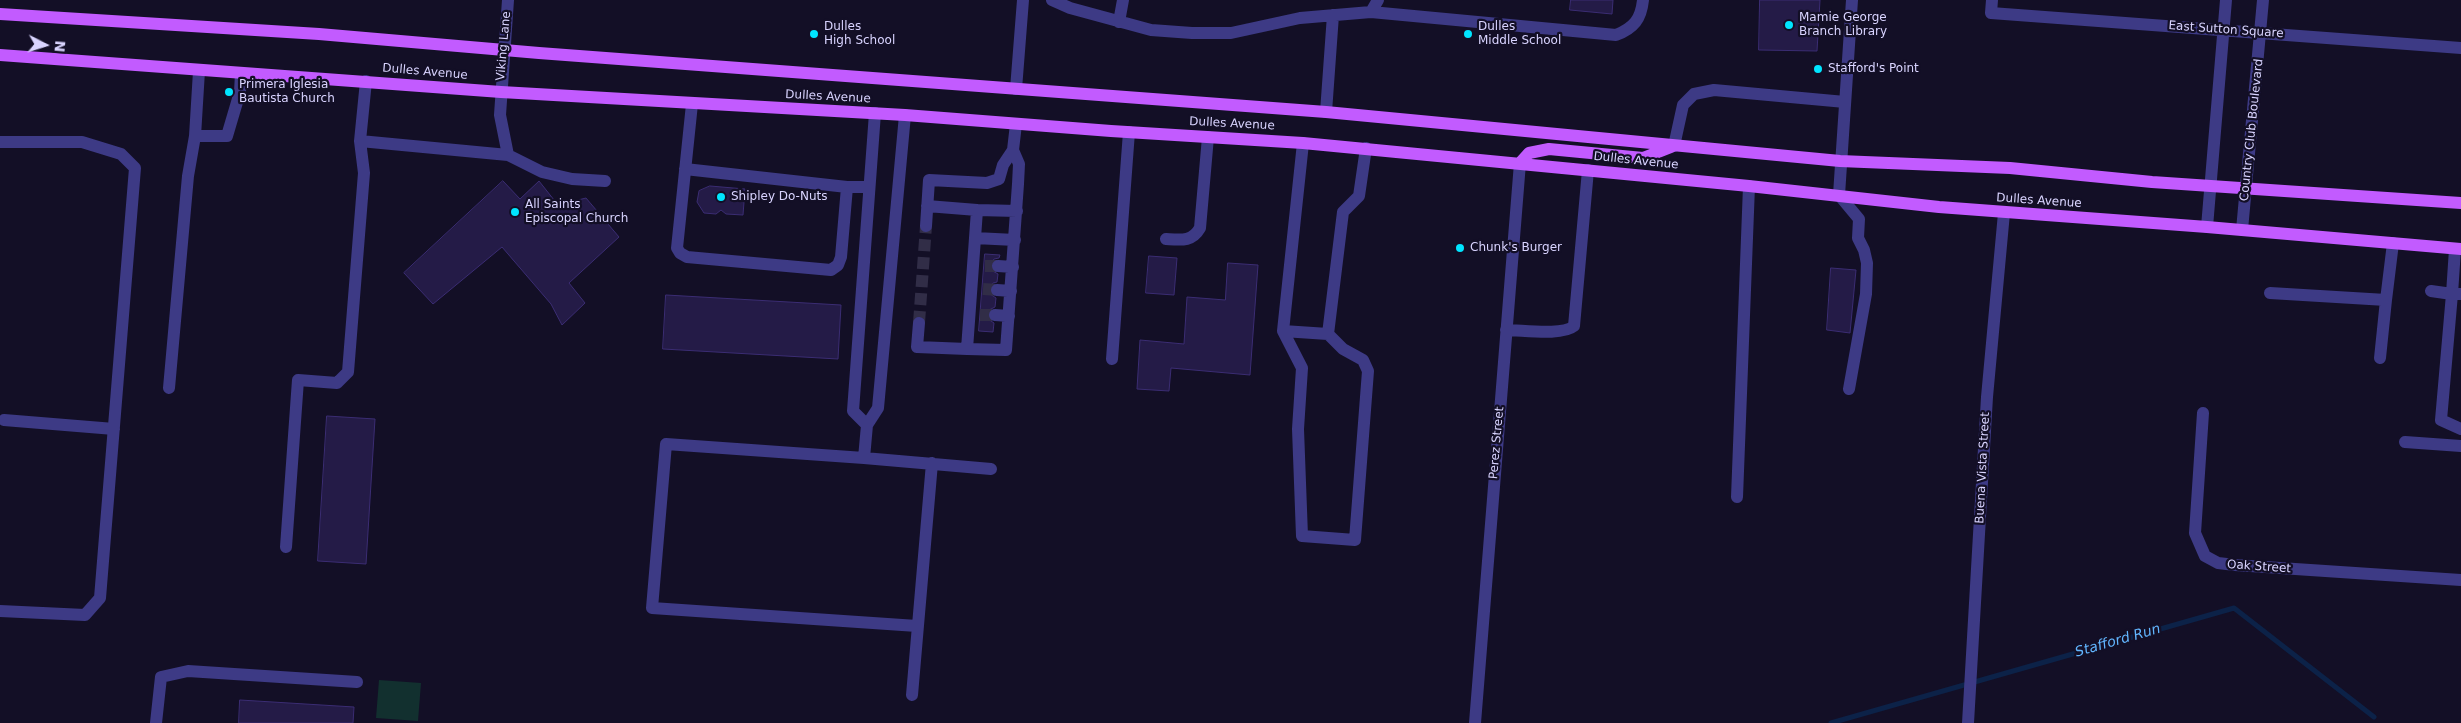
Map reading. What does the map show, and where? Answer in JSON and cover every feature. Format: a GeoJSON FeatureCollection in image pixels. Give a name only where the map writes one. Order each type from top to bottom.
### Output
{"type":"FeatureCollection","features":[{"type":"Feature","properties":{"kind":"main road","name":"Dulles Avenue"},"geometry":{"type":"LineString","coordinates":[[0,14],[319,34],[1016,90],[1326,112],[1840,161],[2010,168],[2461,203]]}},
{"type":"Feature","properties":{"kind":"main road","name":"Dulles Avenue"},"geometry":{"type":"LineString","coordinates":[[0,55],[501,92],[875,113],[1128,132],[1303,142],[2004,213],[2207,227],[2458,249]]}},
{"type":"Feature","properties":{"kind":"main road"},"geometry":{"type":"LineString","coordinates":[[1520,164],[1529,153],[1549,149],[1644,158],[1674,146]]}},
{"type":"Feature","properties":{"kind":"street","name":"Viking Lane"},"geometry":{"type":"LineString","coordinates":[[508,0],[500,115],[508,155]]}},
{"type":"Feature","properties":{"kind":"street"},"geometry":{"type":"LineString","coordinates":[[1016,90],[1023,0]]}},
{"type":"Feature","properties":{"kind":"street"},"geometry":{"type":"LineString","coordinates":[[1052,0],[1070,8],[1152,30],[1231,33],[1300,18],[1371,12],[1616,35],[1631,29],[1642,13],[1643,0]]}},
{"type":"Feature","properties":{"kind":"street"},"geometry":{"type":"LineString","coordinates":[[1119,22],[1123,0]]}},
{"type":"Feature","properties":{"kind":"street"},"geometry":{"type":"LineString","coordinates":[[1371,12],[1378,0]]}},
{"type":"Feature","properties":{"kind":"street"},"geometry":{"type":"LineString","coordinates":[[1849,389],[1866,294],[1867,263],[1864,250],[1858,238],[1859,219],[1839,195],[1852,0]]}},
{"type":"Feature","properties":{"kind":"street"},"geometry":{"type":"LineString","coordinates":[[2207,227],[2226,0]]}},
{"type":"Feature","properties":{"kind":"street","name":"Country Club Boulevard"},"geometry":{"type":"LineString","coordinates":[[2242,230],[2264,0]]}},
{"type":"Feature","properties":{"kind":"street","name":"East Sutton Square"},"geometry":{"type":"LineString","coordinates":[[1992,6],[2224,30],[2461,48]]}},
{"type":"Feature","properties":{"kind":"street"},"geometry":{"type":"LineString","coordinates":[[1326,112],[1333,15]]}},
{"type":"Feature","properties":{"kind":"street"},"geometry":{"type":"LineString","coordinates":[[169,388],[188,176],[195,136],[199,71]]}},
{"type":"Feature","properties":{"kind":"street"},"geometry":{"type":"LineString","coordinates":[[195,136],[227,136],[240,92],[241,73]]}},
{"type":"Feature","properties":{"kind":"street"},"geometry":{"type":"LineString","coordinates":[[286,548],[298,380],[337,383],[348,372],[364,172],[360,142],[366,81]]}},
{"type":"Feature","properties":{"kind":"street"},"geometry":{"type":"LineString","coordinates":[[1674,146],[1683,105],[1694,94],[1714,90],[1845,102]]}},
{"type":"Feature","properties":{"kind":"street"},"geometry":{"type":"LineString","coordinates":[[692,104],[678,248],[680,254],[687,257],[831,270],[838,265],[841,257],[847,187]]}},
{"type":"Feature","properties":{"kind":"street"},"geometry":{"type":"LineString","coordinates":[[867,426],[853,410],[868,187],[875,113]]}},
{"type":"Feature","properties":{"kind":"street"},"geometry":{"type":"LineString","coordinates":[[864,458],[867,426],[878,408],[905,115]]}},
{"type":"Feature","properties":{"kind":"street"},"geometry":{"type":"LineString","coordinates":[[926,226],[929,180],[987,183],[999,179],[1003,165],[1013,150],[1016,124]]}},
{"type":"Feature","properties":{"kind":"street"},"geometry":{"type":"LineString","coordinates":[[1112,359],[1128,132]]}},
{"type":"Feature","properties":{"kind":"street"},"geometry":{"type":"LineString","coordinates":[[1166,239],[1186,240],[1196,236],[1200,228],[1208,137]]}},
{"type":"Feature","properties":{"kind":"street"},"geometry":{"type":"LineString","coordinates":[[0,142],[82,142],[121,154],[135,168],[100,598],[85,615],[0,611]]}},
{"type":"Feature","properties":{"kind":"street"},"geometry":{"type":"LineString","coordinates":[[360,142],[508,155],[542,172],[572,178],[605,181]]}},
{"type":"Feature","properties":{"kind":"street"},"geometry":{"type":"LineString","coordinates":[[1283,331],[1328,334],[1343,349],[1363,360],[1368,371],[1355,540],[1302,536],[1298,429],[1302,368],[1283,331],[1303,142]]}},
{"type":"Feature","properties":{"kind":"street"},"geometry":{"type":"LineString","coordinates":[[1328,334],[1343,212],[1359,196],[1366,148]]}},
{"type":"Feature","properties":{"kind":"street"},"geometry":{"type":"LineString","coordinates":[[919,323],[917,348],[1006,350],[1019,164],[1013,150]]}},
{"type":"Feature","properties":{"kind":"street","name":"Perez Street"},"geometry":{"type":"LineString","coordinates":[[1475,723],[1520,164]]}},
{"type":"Feature","properties":{"kind":"street"},"geometry":{"type":"LineString","coordinates":[[685,169],[847,187],[868,187]]}},
{"type":"Feature","properties":{"kind":"street"},"geometry":{"type":"LineString","coordinates":[[1506,330],[1559,332],[1570,330],[1574,326],[1588,170]]}},
{"type":"Feature","properties":{"kind":"street"},"geometry":{"type":"LineString","coordinates":[[1737,497],[1749,186]]}},
{"type":"Feature","properties":{"kind":"street"},"geometry":{"type":"LineString","coordinates":[[927,206],[1016,211]]}},
{"type":"Feature","properties":{"kind":"street"},"geometry":{"type":"LineString","coordinates":[[967,349],[975,315],[977,289],[986,266],[975,238],[977,210]]}},
{"type":"Feature","properties":{"kind":"street","name":"Buena Vista Street"},"geometry":{"type":"LineString","coordinates":[[1968,723],[1988,397],[2004,213]]}},
{"type":"Feature","properties":{"kind":"street"},"geometry":{"type":"LineString","coordinates":[[975,238],[1014,240]]}},
{"type":"Feature","properties":{"kind":"street"},"geometry":{"type":"LineString","coordinates":[[2380,358],[2393,243]]}},
{"type":"Feature","properties":{"kind":"street"},"geometry":{"type":"LineString","coordinates":[[2458,249],[2456,294],[2441,420],[2461,428]]}},
{"type":"Feature","properties":{"kind":"street"},"geometry":{"type":"LineString","coordinates":[[986,266],[1013,267]]}},
{"type":"Feature","properties":{"kind":"street"},"geometry":{"type":"LineString","coordinates":[[996,290],[1011,291]]}},
{"type":"Feature","properties":{"kind":"street"},"geometry":{"type":"LineString","coordinates":[[2431,291],[2456,294]]}},
{"type":"Feature","properties":{"kind":"street"},"geometry":{"type":"LineString","coordinates":[[2270,293],[2386,300]]}},
{"type":"Feature","properties":{"kind":"street"},"geometry":{"type":"LineString","coordinates":[[996,315],[1009,316]]}},
{"type":"Feature","properties":{"kind":"street","name":"Oak Street"},"geometry":{"type":"LineString","coordinates":[[2203,413],[2196,533],[2204,556],[2218,563],[2235,565],[2461,580]]}},
{"type":"Feature","properties":{"kind":"street"},"geometry":{"type":"LineString","coordinates":[[4,420],[114,429]]}},
{"type":"Feature","properties":{"kind":"street"},"geometry":{"type":"LineString","coordinates":[[2405,442],[2461,446]]}},
{"type":"Feature","properties":{"kind":"street"},"geometry":{"type":"LineString","coordinates":[[917,626],[652,608],[666,444],[991,469]]}},
{"type":"Feature","properties":{"kind":"street"},"geometry":{"type":"LineString","coordinates":[[912,695],[932,464]]}},
{"type":"Feature","properties":{"kind":"street"},"geometry":{"type":"LineString","coordinates":[[156,723],[161,677],[188,671],[357,682]]}},
{"type":"Feature","properties":{"kind":"green space"},"geometry":{"type":"Polygon","coordinates":[[[379,680],[421,683],[418,721],[376,718],[379,680]]]}},
{"type":"Feature","properties":{"kind":"building"},"geometry":{"type":"Polygon","coordinates":[[[1571,0],[1613,0],[1612,14],[1570,10],[1571,0]]]}},
{"type":"Feature","properties":{"kind":"building","name":"Mamie George Branch Library"},"geometry":{"type":"Polygon","coordinates":[[[1760,0],[1820,0],[1817,51],[1759,50],[1760,0]]]}},
{"type":"Feature","properties":{"kind":"building"},"geometry":{"type":"Polygon","coordinates":[[[503,181],[520,199],[539,181],[558,205],[586,198],[619,237],[569,283],[585,303],[562,325],[551,304],[502,247],[433,304],[404,273],[503,181]]]}},
{"type":"Feature","properties":{"kind":"building","name":"Shipley Do-Nuts"},"geometry":{"type":"Polygon","coordinates":[[[710,186],[745,189],[743,215],[726,214],[721,210],[716,214],[704,213],[697,202],[699,191],[710,186]]]}},
{"type":"Feature","properties":{"kind":"building"},"geometry":{"type":"Polygon","coordinates":[[[985,254],[1000,255],[990,265],[991,270],[998,274],[997,282],[993,283],[989,289],[990,294],[996,298],[995,307],[989,310],[987,314],[988,319],[994,323],[993,332],[979,331],[985,254]]]}},
{"type":"Feature","properties":{"kind":"building"},"geometry":{"type":"Polygon","coordinates":[[[1149,256],[1177,258],[1174,295],[1146,293],[1149,256]]]}},
{"type":"Feature","properties":{"kind":"building"},"geometry":{"type":"Polygon","coordinates":[[[1228,263],[1258,265],[1250,375],[1171,368],[1169,391],[1137,389],[1140,340],[1184,344],[1187,297],[1225,300],[1228,263]]]}},
{"type":"Feature","properties":{"kind":"building"},"geometry":{"type":"Polygon","coordinates":[[[1831,268],[1856,270],[1850,333],[1827,330],[1831,268]]]}},
{"type":"Feature","properties":{"kind":"building"},"geometry":{"type":"Polygon","coordinates":[[[666,295],[841,305],[838,359],[663,349],[666,295]]]}},
{"type":"Feature","properties":{"kind":"building"},"geometry":{"type":"Polygon","coordinates":[[[327,416],[375,419],[366,564],[318,561],[327,416]]]}},
{"type":"Feature","properties":{"kind":"building"},"geometry":{"type":"Polygon","coordinates":[[[240,700],[354,707],[353,723],[239,723],[240,700]]]}},
{"type":"Feature","properties":{"kind":"waterway","name":"Stafford Run"},"geometry":{"type":"LineString","coordinates":[[1831,723],[2234,608],[2374,717]]}},
{"type":"Feature","properties":{"kind":"tunnel"},"geometry":{"type":"LineString","coordinates":[[919,323],[926,226]]}},
{"type":"Feature","properties":{"kind":"tunnel"},"geometry":{"type":"LineString","coordinates":[[985,266],[998,266]]}},
{"type":"Feature","properties":{"kind":"tunnel"},"geometry":{"type":"LineString","coordinates":[[983,289],[997,290]]}},
{"type":"Feature","properties":{"kind":"tunnel"},"geometry":{"type":"LineString","coordinates":[[980,315],[995,315]]}},
{"type":"Feature","properties":{"kind":"place","name":"Mamie George Branch Library"},"geometry":{"type":"Point","coordinates":[1789,25]}},
{"type":"Feature","properties":{"kind":"place","name":"Dulles High School"},"geometry":{"type":"Point","coordinates":[814,34]}},
{"type":"Feature","properties":{"kind":"place","name":"Dulles Middle School"},"geometry":{"type":"Point","coordinates":[1468,34]}},
{"type":"Feature","properties":{"kind":"place","name":"Stafford's Point"},"geometry":{"type":"Point","coordinates":[1818,69]}},
{"type":"Feature","properties":{"kind":"place","name":"Primera Iglesia Bautista Church"},"geometry":{"type":"Point","coordinates":[229,92]}},
{"type":"Feature","properties":{"kind":"place","name":"Shipley Do-Nuts"},"geometry":{"type":"Point","coordinates":[721,197]}},
{"type":"Feature","properties":{"kind":"place","name":"All Saints Episcopal Church"},"geometry":{"type":"Point","coordinates":[515,212]}},
{"type":"Feature","properties":{"kind":"place","name":"Chunk's Burger"},"geometry":{"type":"Point","coordinates":[1460,248]}}]}
